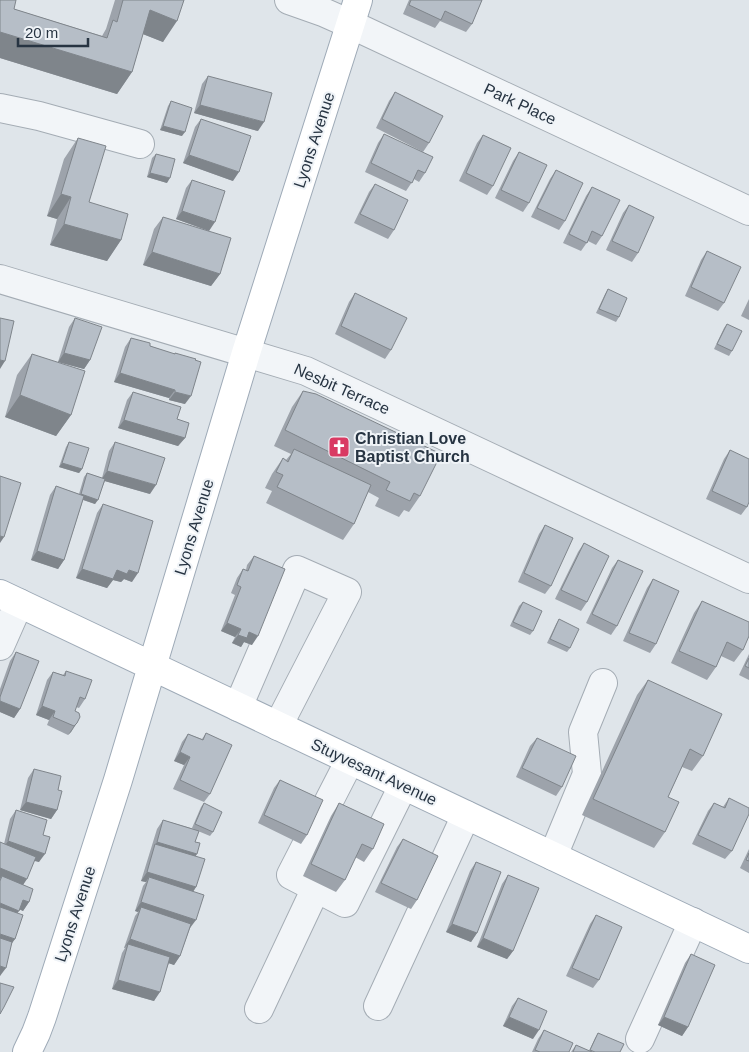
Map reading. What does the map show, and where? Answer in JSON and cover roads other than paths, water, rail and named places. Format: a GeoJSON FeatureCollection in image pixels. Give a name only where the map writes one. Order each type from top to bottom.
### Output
{"type":"FeatureCollection","features":[{"type":"Feature","properties":{"kind":"main road","name":"Lyons Avenue"},"geometry":{"type":"LineString","coordinates":[[26,1052],[42,1017],[118,780],[246,353],[354,12]]}},
{"type":"Feature","properties":{"kind":"main road","name":"Stuyvesant Avenue"},"geometry":{"type":"LineString","coordinates":[[10,599],[749,949]]}},
{"type":"Feature","properties":{"kind":"street","name":"Park Place"},"geometry":{"type":"LineString","coordinates":[[289,0],[308,6],[354,12],[749,211]]}},
{"type":"Feature","properties":{"kind":"street"},"geometry":{"type":"LineString","coordinates":[[0,108],[38,116],[140,144]]}},
{"type":"Feature","properties":{"kind":"street","name":"Nesbit Terrace"},"geometry":{"type":"LineString","coordinates":[[0,279],[291,366],[321,377],[749,579]]}},
{"type":"Feature","properties":{"kind":"street"},"geometry":{"type":"LineString","coordinates":[[238,707],[297,570],[347,592],[278,726]]}},
{"type":"Feature","properties":{"kind":"street"},"geometry":{"type":"LineString","coordinates":[[0,646],[10,599]]}},
{"type":"Feature","properties":{"kind":"street"},"geometry":{"type":"LineString","coordinates":[[553,856],[587,774],[583,732],[603,683]]}},
{"type":"Feature","properties":{"kind":"street"},"geometry":{"type":"LineString","coordinates":[[350,760],[291,875],[345,903],[403,786]]}},
{"type":"Feature","properties":{"kind":"street"},"geometry":{"type":"LineString","coordinates":[[378,1006],[466,815]]}},
{"type":"Feature","properties":{"kind":"street"},"geometry":{"type":"LineString","coordinates":[[259,1009],[316,888]]}},
{"type":"Feature","properties":{"kind":"street"},"geometry":{"type":"LineString","coordinates":[[640,1039],[693,922]]}},
{"type":"Feature","properties":{"kind":"place","name":"Christian Love Baptist Church"},"geometry":{"type":"Point","coordinates":[339,447]}}]}
